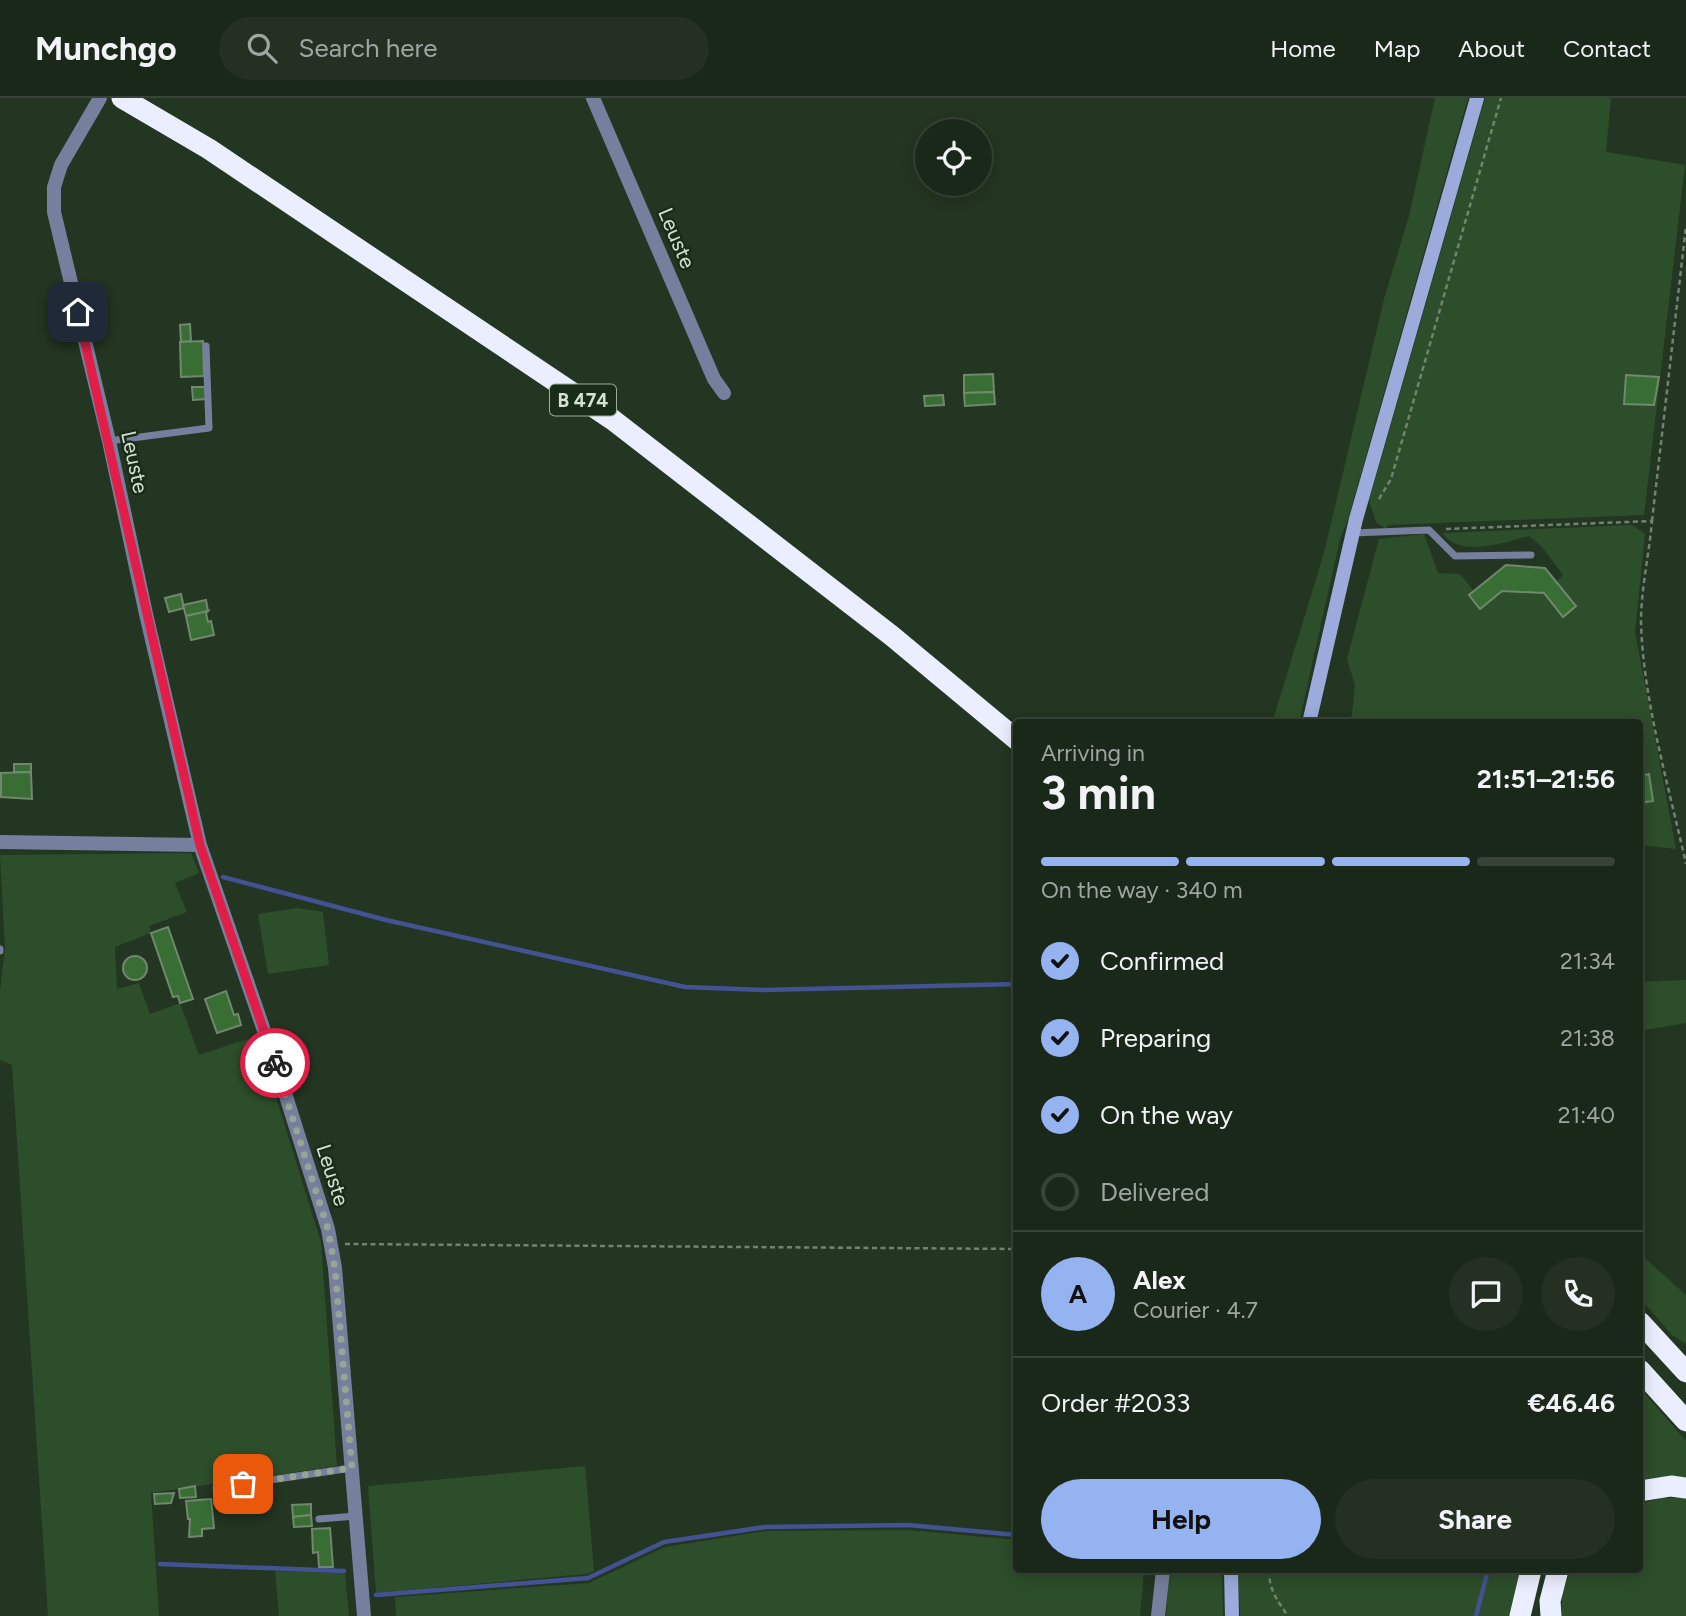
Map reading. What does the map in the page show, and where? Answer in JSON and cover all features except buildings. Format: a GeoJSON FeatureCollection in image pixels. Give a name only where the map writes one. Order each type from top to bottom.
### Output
{"type":"FeatureCollection","features":[{"type":"Feature","properties":{"kind":"highway","name":"B 474"},"geometry":{"type":"LineString","coordinates":[[122,98],[209,149],[613,420],[892,636],[1013,737]]}},
{"type":"Feature","properties":{"kind":"highway"},"geometry":{"type":"LineString","coordinates":[[1643,1325],[1678,1356],[1686,1372]]}},
{"type":"Feature","properties":{"kind":"highway"},"geometry":{"type":"LineString","coordinates":[[1643,1373],[1686,1421]]}},
{"type":"Feature","properties":{"kind":"highway"},"geometry":{"type":"LineString","coordinates":[[1643,1491],[1671,1486],[1686,1488]]}},
{"type":"Feature","properties":{"kind":"highway"},"geometry":{"type":"LineString","coordinates":[[1520,1616],[1530,1573]]}},
{"type":"Feature","properties":{"kind":"highway"},"geometry":{"type":"LineString","coordinates":[[1551,1616],[1550,1601],[1557,1573]]}},
{"type":"Feature","properties":{"kind":"main road"},"geometry":{"type":"LineString","coordinates":[[1310,719],[1353,533],[1477,98]]}},
{"type":"Feature","properties":{"kind":"main road"},"geometry":{"type":"LineString","coordinates":[[1231,1573],[1232,1616]]}},
{"type":"Feature","properties":{"kind":"street","name":"Leuste"},"geometry":{"type":"LineString","coordinates":[[100,98],[61,165],[54,187],[54,212],[109,441],[200,845],[279,1074],[328,1229],[335,1269],[363,1616]]}},
{"type":"Feature","properties":{"kind":"street","name":"Leuste"},"geometry":{"type":"LineString","coordinates":[[593,98],[715,379],[724,393]]}},
{"type":"Feature","properties":{"kind":"street"},"geometry":{"type":"LineString","coordinates":[[0,842],[200,845]]}},
{"type":"Feature","properties":{"kind":"street"},"geometry":{"type":"LineString","coordinates":[[1158,1616],[1163,1573]]}},
{"type":"Feature","properties":{"kind":"lane"},"geometry":{"type":"LineString","coordinates":[[109,441],[209,428],[206,346]]}},
{"type":"Feature","properties":{"kind":"lane"},"geometry":{"type":"LineString","coordinates":[[1353,533],[1429,530],[1455,556],[1531,555]]}},
{"type":"Feature","properties":{"kind":"lane"},"geometry":{"type":"LineString","coordinates":[[216,1488],[352,1468]]}},
{"type":"Feature","properties":{"kind":"lane"},"geometry":{"type":"LineString","coordinates":[[319,1519],[356,1516]]}},
{"type":"Feature","properties":{"kind":"path"},"geometry":{"type":"LineString","coordinates":[[1374,506],[1391,479],[1501,98]]}},
{"type":"Feature","properties":{"kind":"path"},"geometry":{"type":"LineString","coordinates":[[1686,226],[1643,595],[1643,653],[1656,728],[1686,863]]}},
{"type":"Feature","properties":{"kind":"path"},"geometry":{"type":"LineString","coordinates":[[1429,530],[1652,521]]}},
{"type":"Feature","properties":{"kind":"path"},"geometry":{"type":"LineString","coordinates":[[331,1244],[1013,1249]]}},
{"type":"Feature","properties":{"kind":"path"},"geometry":{"type":"LineString","coordinates":[[1269,1573],[1273,1595],[1288,1616]]}},
{"type":"Feature","properties":{"kind":"green space"},"geometry":{"type":"Polygon","coordinates":[[[1435,98],[1468,98],[1348,519],[1340,539],[1300,719],[1273,719],[1324,553],[1384,299],[1409,216],[1435,98]]]}},
{"type":"Feature","properties":{"kind":"green space"},"geometry":{"type":"Polygon","coordinates":[[[1485,98],[1611,98],[1606,152],[1685,165],[1644,515],[1388,525],[1386,529],[1376,522],[1369,501],[1485,98]]]}},
{"type":"Feature","properties":{"kind":"green space"},"geometry":{"type":"Polygon","coordinates":[[[1632,525],[1645,534],[1635,632],[1676,849],[1643,845],[1643,719],[1351,719],[1355,685],[1347,659],[1379,539],[1424,534],[1438,573],[1460,574],[1474,591],[1469,596],[1480,609],[1502,591],[1544,593],[1563,616],[1576,605],[1556,582],[1563,575],[1542,547],[1529,536],[1495,545],[1471,547],[1450,541],[1442,533],[1632,525]]]}},
{"type":"Feature","properties":{"kind":"green space"},"geometry":{"type":"Polygon","coordinates":[[[191,853],[199,873],[175,883],[187,912],[149,926],[151,933],[115,947],[117,989],[139,983],[150,1014],[180,1003],[199,1055],[257,1036],[321,1242],[337,1466],[151,1493],[159,1616],[48,1616],[12,1065],[0,1060],[0,991],[5,949],[0,855],[191,853]]]}},
{"type":"Feature","properties":{"kind":"green space"},"geometry":{"type":"Polygon","coordinates":[[[298,908],[323,912],[329,965],[268,974],[258,914],[298,908]]]}},
{"type":"Feature","properties":{"kind":"green space"},"geometry":{"type":"Polygon","coordinates":[[[1686,980],[1686,1023],[1643,1030],[1643,982],[1686,980]]]}},
{"type":"Feature","properties":{"kind":"green space"},"geometry":{"type":"Polygon","coordinates":[[[1643,1257],[1686,1295],[1686,1344],[1672,1335],[1643,1301],[1643,1257]]]}},
{"type":"Feature","properties":{"kind":"green space"},"geometry":{"type":"Polygon","coordinates":[[[1643,1391],[1686,1441],[1686,1478],[1643,1482],[1643,1391]]]}},
{"type":"Feature","properties":{"kind":"green space"},"geometry":{"type":"Polygon","coordinates":[[[585,1466],[594,1571],[587,1574],[376,1593],[368,1486],[585,1466]]]}},
{"type":"Feature","properties":{"kind":"green space"},"geometry":{"type":"Polygon","coordinates":[[[1661,1498],[1686,1498],[1686,1616],[1562,1616],[1562,1595],[1569,1573],[1643,1573],[1643,1503],[1661,1498]]]}},
{"type":"Feature","properties":{"kind":"green space"},"geometry":{"type":"Polygon","coordinates":[[[908,1530],[1013,1540],[1013,1573],[1144,1573],[1140,1616],[396,1616],[395,1597],[589,1583],[665,1547],[766,1531],[908,1530]]]}},
{"type":"Feature","properties":{"kind":"green space"},"geometry":{"type":"Polygon","coordinates":[[[275,1571],[345,1573],[349,1616],[279,1616],[275,1571]]]}},
{"type":"Feature","properties":{"kind":"green space"},"geometry":{"type":"Polygon","coordinates":[[[1169,1573],[1222,1573],[1223,1616],[1166,1616],[1169,1573]]]}},
{"type":"Feature","properties":{"kind":"green space"},"geometry":{"type":"Polygon","coordinates":[[[1238,1573],[1521,1573],[1512,1616],[1240,1616],[1238,1573]]]}},
{"type":"Feature","properties":{"kind":"waterway"},"geometry":{"type":"LineString","coordinates":[[223,877],[386,920],[685,987],[763,990],[1013,984]]}},
{"type":"Feature","properties":{"kind":"waterway"},"geometry":{"type":"LineString","coordinates":[[376,1595],[588,1578],[664,1542],[765,1527],[908,1525],[1013,1535]]}},
{"type":"Feature","properties":{"kind":"waterway"},"geometry":{"type":"LineString","coordinates":[[160,1564],[344,1571]]}},
{"type":"Feature","properties":{"kind":"waterway"},"geometry":{"type":"LineString","coordinates":[[1476,1616],[1487,1573]]}},
{"type":"Feature","properties":{"kind":"way so far"},"geometry":{"type":"LineString","coordinates":[[243,1484],[352,1468],[335,1269],[328,1229],[275,1063]]}},
{"type":"Feature","properties":{"kind":"route"},"geometry":{"type":"LineString","coordinates":[[78,312],[200,845],[275,1063]]}}]}
